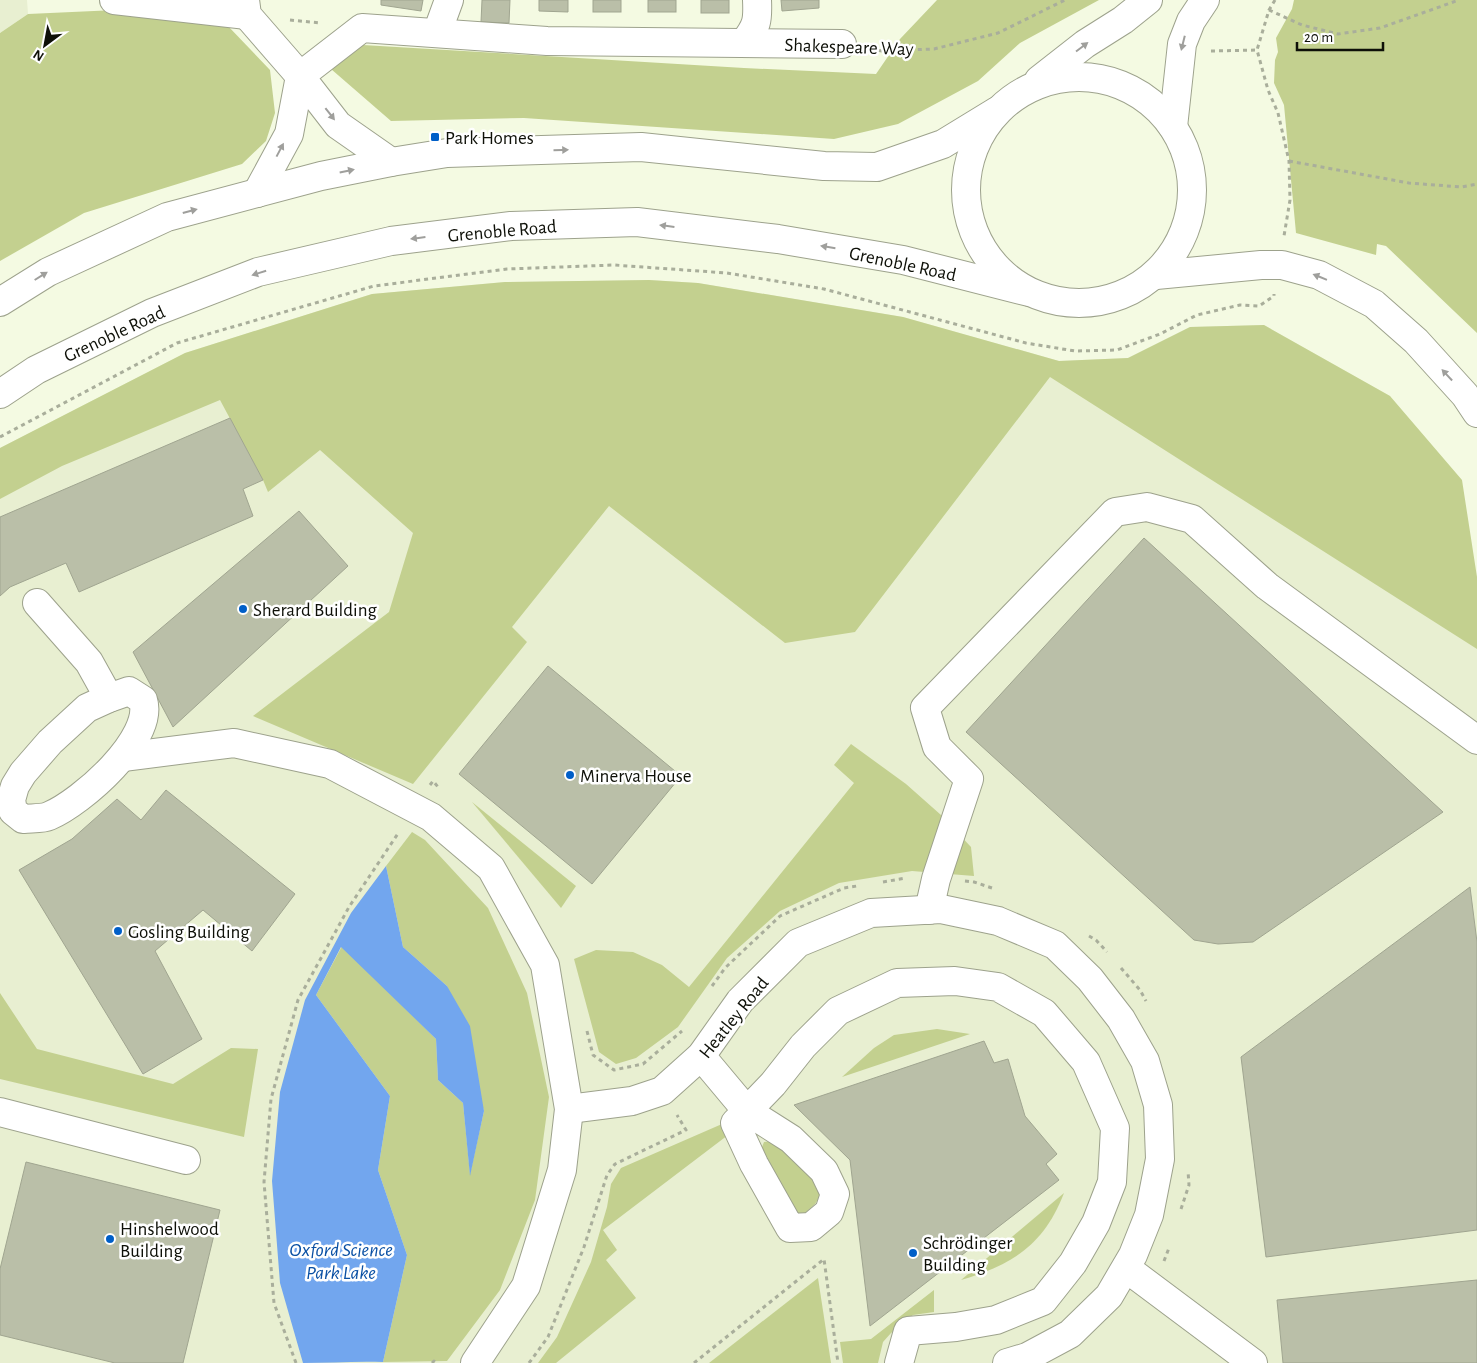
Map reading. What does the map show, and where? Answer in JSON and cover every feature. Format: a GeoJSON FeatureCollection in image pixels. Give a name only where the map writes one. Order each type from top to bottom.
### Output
{"type":"FeatureCollection","features":[{"type":"Feature","properties":{"kind":"street"},"geometry":{"type":"LineString","coordinates":[[114,0],[246,8],[338,125],[391,162]]}},
{"type":"Feature","properties":{"kind":"street"},"geometry":{"type":"LineString","coordinates":[[437,33],[448,0]]}},
{"type":"Feature","properties":{"kind":"street"},"geometry":{"type":"LineString","coordinates":[[744,43],[755,29],[758,16],[757,0]]}},
{"type":"Feature","properties":{"kind":"street"},"geometry":{"type":"LineString","coordinates":[[0,302],[48,272],[167,218],[321,176],[447,153],[641,147],[824,166],[877,167],[943,144],[997,111],[1085,44],[1123,20],[1148,0]]}},
{"type":"Feature","properties":{"kind":"street"},"geometry":{"type":"LineString","coordinates":[[1173,127],[1182,44],[1191,21],[1205,0]]}},
{"type":"Feature","properties":{"kind":"street"},"geometry":{"type":"LineString","coordinates":[[257,193],[289,134],[300,76],[362,28]]}},
{"type":"Feature","properties":{"kind":"street","name":"Shakespeare Way"},"geometry":{"type":"LineString","coordinates":[[362,28],[547,41],[842,44]]}},
{"type":"Feature","properties":{"kind":"street"},"geometry":{"type":"LineString","coordinates":[[997,111],[974,146],[965,188],[972,230],[994,267],[1029,292],[1061,303],[1095,303],[1128,293],[1156,275],[1180,243],[1192,204],[1190,164],[1173,127],[1145,98],[1109,80],[1069,77],[1030,87]]}},
{"type":"Feature","properties":{"kind":"street","name":"Grenoble Road"},"geometry":{"type":"LineString","coordinates":[[0,394],[36,370],[152,313],[258,272],[391,241],[511,226],[637,222],[778,239],[903,260],[1029,292]]}},
{"type":"Feature","properties":{"kind":"street"},"geometry":{"type":"LineString","coordinates":[[1156,275],[1261,265],[1282,265],[1319,275],[1374,304],[1416,341],[1465,395],[1477,413]]}},
{"type":"Feature","properties":{"kind":"street"},"geometry":{"type":"LineString","coordinates":[[929,910],[936,879],[969,779],[937,747],[926,708],[1115,512],[1147,507],[1192,519],[1267,586],[1477,740]]}},
{"type":"Feature","properties":{"kind":"street"},"geometry":{"type":"LineString","coordinates":[[37,603],[89,662],[109,698]]}},
{"type":"Feature","properties":{"kind":"street"},"geometry":{"type":"LineString","coordinates":[[129,691],[143,700],[145,707],[141,726],[123,757],[85,793],[65,808],[48,817],[23,819],[13,811],[6,798],[23,772],[50,742],[87,708],[109,698],[129,691]]}},
{"type":"Feature","properties":{"kind":"street"},"geometry":{"type":"LineString","coordinates":[[123,757],[234,743],[330,764],[431,817],[491,868],[545,965],[569,1109],[562,1170],[526,1286],[475,1363]]}},
{"type":"Feature","properties":{"kind":"street","name":"Heatley Road"},"geometry":{"type":"LineString","coordinates":[[569,1109],[632,1101],[662,1091],[701,1056],[740,1002],[798,943],[871,913],[941,909],[998,921],[1055,945],[1090,979],[1121,1019],[1145,1061],[1158,1104],[1160,1159],[1149,1215],[1133,1255],[1109,1296],[1070,1334],[1027,1357],[1007,1363]]}},
{"type":"Feature","properties":{"kind":"street"},"geometry":{"type":"LineString","coordinates":[[701,1056],[747,1111],[774,1084],[803,1046],[838,1011],[897,983],[954,980],[998,987],[1044,1013],[1086,1062],[1115,1128],[1112,1182],[1096,1223],[1073,1263],[1043,1301],[996,1320],[956,1327],[908,1331],[899,1363]]}},
{"type":"Feature","properties":{"kind":"street"},"geometry":{"type":"LineString","coordinates":[[0,1112],[186,1160]]}},
{"type":"Feature","properties":{"kind":"street"},"geometry":{"type":"LineString","coordinates":[[1126,1268],[1253,1363]]}},
{"type":"Feature","properties":{"kind":"path","name":"Shakespeare Way"},"geometry":{"type":"LineString","coordinates":[[842,44],[882,51],[934,49],[998,33],[1065,0]]}},
{"type":"Feature","properties":{"kind":"path"},"geometry":{"type":"LineString","coordinates":[[0,437],[177,343],[374,286],[507,269],[614,264],[727,273],[824,290],[1026,342],[1075,351],[1117,350],[1160,334],[1197,315],[1240,305],[1259,306],[1274,296],[1282,265],[1290,200],[1289,162],[1278,113],[1268,90],[1257,50],[1269,10],[1274,0]]}},
{"type":"Feature","properties":{"kind":"path"},"geometry":{"type":"LineString","coordinates":[[1269,10],[1302,25],[1338,34],[1380,28],[1459,0]]}},
{"type":"Feature","properties":{"kind":"path"},"geometry":{"type":"LineString","coordinates":[[246,8],[362,28]]}},
{"type":"Feature","properties":{"kind":"path"},"geometry":{"type":"LineString","coordinates":[[1289,162],[1408,183],[1461,187],[1477,184]]}},
{"type":"Feature","properties":{"kind":"path"},"geometry":{"type":"LineString","coordinates":[[296,1363],[274,1303],[264,1182],[271,1099],[298,1000],[349,907],[400,831]]}},
{"type":"Feature","properties":{"kind":"path"},"geometry":{"type":"LineString","coordinates":[[874,883],[912,877],[974,882],[1002,891]]}},
{"type":"Feature","properties":{"kind":"path"},"geometry":{"type":"LineString","coordinates":[[709,991],[725,968],[780,916],[844,888],[864,885]]}},
{"type":"Feature","properties":{"kind":"path"},"geometry":{"type":"LineString","coordinates":[[1088,935],[1096,940],[1108,954]]}},
{"type":"Feature","properties":{"kind":"path"},"geometry":{"type":"LineString","coordinates":[[1115,961],[1140,990],[1149,1007]]}},
{"type":"Feature","properties":{"kind":"path"},"geometry":{"type":"LineString","coordinates":[[586,1027],[593,1055],[614,1070],[644,1064],[683,1030]]}},
{"type":"Feature","properties":{"kind":"path"},"geometry":{"type":"LineString","coordinates":[[529,1363],[548,1337],[584,1247],[608,1174],[615,1164],[686,1130],[644,1064]]}},
{"type":"Feature","properties":{"kind":"path"},"geometry":{"type":"LineString","coordinates":[[1180,1213],[1189,1185],[1188,1167]]}},
{"type":"Feature","properties":{"kind":"path"},"geometry":{"type":"LineString","coordinates":[[1149,1285],[1166,1259],[1171,1241]]}},
{"type":"Feature","properties":{"kind":"path"},"geometry":{"type":"LineString","coordinates":[[694,1363],[824,1259],[838,1363]]}},
{"type":"Feature","properties":{"kind":"path"},"geometry":{"type":"LineString","coordinates":[[432,1363],[434,1361],[436,1363]]}},
{"type":"Feature","properties":{"kind":"shaded area"},"geometry":{"type":"Polygon","coordinates":[[[0,0],[27,0],[28,14],[0,33],[0,0]]]}},
{"type":"Feature","properties":{"kind":"shaded area"},"geometry":{"type":"Polygon","coordinates":[[[649,280],[698,283],[903,317],[1059,361],[1128,358],[1190,327],[1264,325],[1390,396],[1477,577],[1477,1363],[0,1363],[0,448],[185,353],[372,294],[505,282],[649,280]]]}},
{"type":"Feature","properties":{"kind":"green space"},"geometry":{"type":"Polygon","coordinates":[[[937,0],[1099,0],[1020,43],[978,81],[898,124],[834,139],[524,118],[391,121],[331,69],[333,61],[363,45],[876,74],[900,39],[937,0]]]}},
{"type":"Feature","properties":{"kind":"green space"},"geometry":{"type":"Polygon","coordinates":[[[1294,0],[1477,0],[1477,333],[1386,246],[1377,244],[1376,255],[1296,233],[1284,105],[1274,83],[1275,60],[1278,52],[1276,38],[1292,9],[1294,0]]]}},
{"type":"Feature","properties":{"kind":"green space"},"geometry":{"type":"Polygon","coordinates":[[[116,10],[227,25],[270,70],[275,113],[266,141],[242,164],[84,213],[0,261],[0,33],[28,14],[116,10]]]}},
{"type":"Feature","properties":{"kind":"green space"},"geometry":{"type":"Polygon","coordinates":[[[649,280],[698,283],[903,317],[1059,361],[1128,358],[1190,327],[1264,325],[1390,396],[1462,480],[1477,577],[1477,649],[1050,377],[855,632],[785,643],[609,506],[512,627],[527,642],[413,784],[253,716],[389,612],[413,533],[320,450],[268,492],[220,400],[62,466],[0,499],[0,448],[185,353],[372,294],[505,282],[649,280]]]}},
{"type":"Feature","properties":{"kind":"green space"},"geometry":{"type":"Polygon","coordinates":[[[851,744],[906,784],[941,815],[971,847],[974,876],[912,871],[839,883],[780,911],[727,958],[678,1027],[636,1058],[616,1064],[599,1052],[574,959],[596,950],[633,952],[662,965],[689,987],[854,783],[834,765],[851,744]]]}},
{"type":"Feature","properties":{"kind":"green space"},"geometry":{"type":"Polygon","coordinates":[[[472,802],[576,886],[561,908],[472,802]]]}},
{"type":"Feature","properties":{"kind":"green space"},"geometry":{"type":"Polygon","coordinates":[[[412,832],[425,840],[488,908],[527,993],[549,1097],[535,1200],[500,1290],[447,1361],[383,1362],[407,1255],[378,1170],[390,1096],[316,995],[342,946],[436,1039],[438,1080],[463,1103],[470,1174],[484,1111],[447,986],[403,947],[386,866],[412,832]]]}},
{"type":"Feature","properties":{"kind":"green space"},"geometry":{"type":"Polygon","coordinates":[[[0,993],[37,1049],[173,1084],[231,1048],[258,1049],[244,1137],[0,1079],[0,993]]]}},
{"type":"Feature","properties":{"kind":"green space"},"geometry":{"type":"Polygon","coordinates":[[[937,1029],[970,1034],[842,1077],[874,1048],[894,1035],[937,1029]]]}},
{"type":"Feature","properties":{"kind":"green space"},"geometry":{"type":"Polygon","coordinates":[[[722,1124],[728,1135],[603,1230],[617,1250],[606,1260],[636,1298],[556,1363],[538,1363],[557,1337],[591,1262],[607,1207],[611,1184],[621,1168],[722,1124]]]}},
{"type":"Feature","properties":{"kind":"green space"},"geometry":{"type":"Polygon","coordinates":[[[773,1141],[815,1181],[821,1195],[815,1204],[804,1214],[795,1213],[760,1152],[764,1142],[773,1141]]]}},
{"type":"Feature","properties":{"kind":"green space"},"geometry":{"type":"Polygon","coordinates":[[[1064,1193],[1047,1226],[1024,1250],[1011,1260],[961,1280],[1064,1193]]]}},
{"type":"Feature","properties":{"kind":"green space"},"geometry":{"type":"Polygon","coordinates":[[[818,1278],[831,1363],[709,1363],[818,1278]]]}},
{"type":"Feature","properties":{"kind":"green space"},"geometry":{"type":"Polygon","coordinates":[[[934,1290],[934,1312],[913,1315],[891,1333],[883,1342],[878,1363],[843,1363],[840,1342],[871,1339],[934,1290]]]}},
{"type":"Feature","properties":{"kind":"water","name":"Oxford Science Park Lake"},"geometry":{"type":"Polygon","coordinates":[[[386,866],[403,947],[447,986],[470,1026],[484,1111],[470,1176],[463,1103],[438,1080],[436,1039],[341,947],[316,995],[390,1096],[378,1170],[407,1255],[383,1362],[303,1363],[280,1283],[272,1181],[280,1092],[305,1000],[351,913],[386,866]]]}},
{"type":"Feature","properties":{"kind":"building"},"geometry":{"type":"Polygon","coordinates":[[[381,0],[423,0],[421,11],[381,5],[381,0]]]}},
{"type":"Feature","properties":{"kind":"building"},"geometry":{"type":"Polygon","coordinates":[[[482,0],[510,0],[509,23],[481,22],[482,0]]]}},
{"type":"Feature","properties":{"kind":"building"},"geometry":{"type":"Polygon","coordinates":[[[539,0],[568,0],[568,12],[539,11],[539,0]]]}},
{"type":"Feature","properties":{"kind":"building"},"geometry":{"type":"Polygon","coordinates":[[[593,0],[621,0],[621,12],[593,12],[593,0]]]}},
{"type":"Feature","properties":{"kind":"building"},"geometry":{"type":"Polygon","coordinates":[[[648,0],[676,0],[676,12],[648,12],[648,0]]]}},
{"type":"Feature","properties":{"kind":"building"},"geometry":{"type":"Polygon","coordinates":[[[701,0],[729,0],[729,13],[701,13],[701,0]]]}},
{"type":"Feature","properties":{"kind":"building"},"geometry":{"type":"Polygon","coordinates":[[[781,0],[819,0],[819,8],[782,11],[781,0]]]}},
{"type":"Feature","properties":{"kind":"building"},"geometry":{"type":"Polygon","coordinates":[[[230,418],[263,480],[243,489],[253,516],[79,592],[66,563],[10,587],[0,596],[0,517],[230,418]]]}},
{"type":"Feature","properties":{"kind":"building","name":"Sherard Building"},"geometry":{"type":"Polygon","coordinates":[[[299,511],[348,566],[173,727],[133,652],[299,511]]]}},
{"type":"Feature","properties":{"kind":"building"},"geometry":{"type":"Polygon","coordinates":[[[1144,538],[1443,812],[1253,942],[1218,944],[1194,940],[966,732],[1144,538]]]}},
{"type":"Feature","properties":{"kind":"building","name":"Minerva House"},"geometry":{"type":"Polygon","coordinates":[[[548,666],[681,776],[592,884],[459,774],[548,666]]]}},
{"type":"Feature","properties":{"kind":"building","name":"Gosling Building"},"geometry":{"type":"Polygon","coordinates":[[[166,790],[295,894],[252,951],[203,910],[155,951],[202,1039],[143,1074],[19,870],[72,839],[117,799],[141,820],[166,790]]]}},
{"type":"Feature","properties":{"kind":"building"},"geometry":{"type":"Polygon","coordinates":[[[1470,887],[1477,942],[1477,1230],[1266,1257],[1241,1057],[1470,887]]]}},
{"type":"Feature","properties":{"kind":"building","name":"Schrödinger Building"},"geometry":{"type":"Polygon","coordinates":[[[984,1041],[994,1063],[1008,1059],[1025,1116],[1057,1154],[1046,1164],[1059,1180],[870,1326],[850,1160],[794,1105],[984,1041]]]}},
{"type":"Feature","properties":{"kind":"building","name":"Hinshelwood Building"},"geometry":{"type":"Polygon","coordinates":[[[26,1162],[220,1210],[183,1363],[115,1363],[0,1335],[0,1269],[26,1162]]]}},
{"type":"Feature","properties":{"kind":"building"},"geometry":{"type":"Polygon","coordinates":[[[1477,1280],[1477,1363],[1283,1363],[1277,1300],[1477,1280]]]}},
{"type":"Feature","properties":{"kind":"place","name":"Park Homes"},"geometry":{"type":"Point","coordinates":[435,137]}},
{"type":"Feature","properties":{"kind":"place","name":"Sherard Building"},"geometry":{"type":"Point","coordinates":[243,609]}},
{"type":"Feature","properties":{"kind":"place","name":"Minerva House"},"geometry":{"type":"Point","coordinates":[570,775]}},
{"type":"Feature","properties":{"kind":"place","name":"Gosling Building"},"geometry":{"type":"Point","coordinates":[118,931]}},
{"type":"Feature","properties":{"kind":"place","name":"Hinshelwood Building"},"geometry":{"type":"Point","coordinates":[110,1239]}},
{"type":"Feature","properties":{"kind":"place","name":"Schrödinger Building"},"geometry":{"type":"Point","coordinates":[913,1253]}}]}
